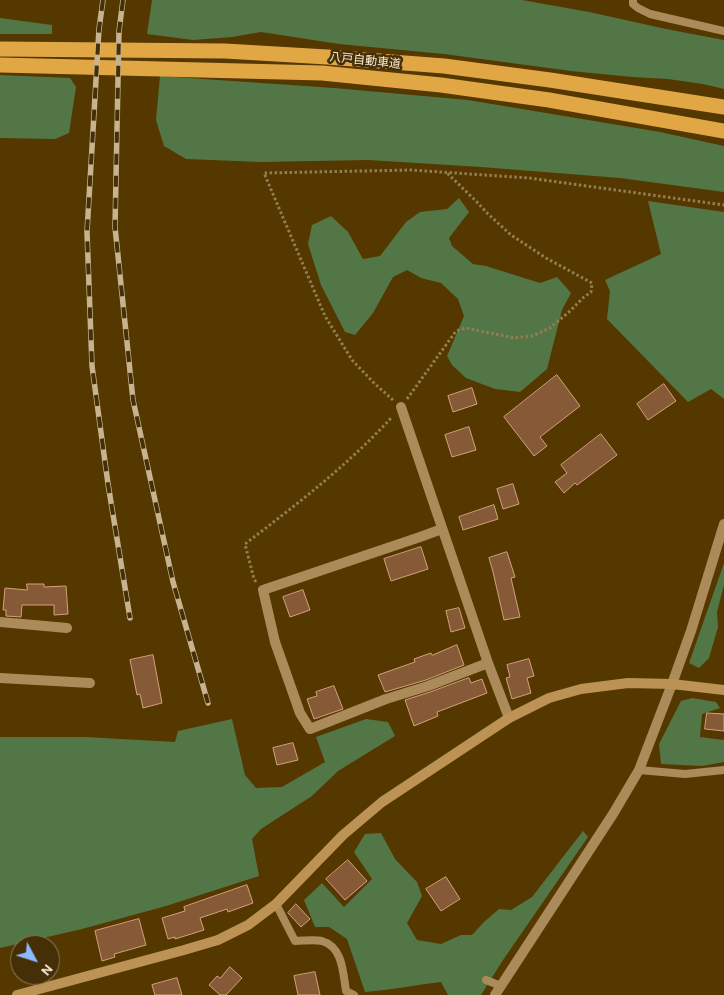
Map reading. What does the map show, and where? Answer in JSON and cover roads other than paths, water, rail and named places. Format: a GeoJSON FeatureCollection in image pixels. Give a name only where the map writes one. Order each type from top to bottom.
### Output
{"type":"FeatureCollection","features":[{"type":"Feature","properties":{"kind":"highway","name":"八戸自動車道"},"geometry":{"type":"LineString","coordinates":[[0,49],[225,51],[327,56],[444,66],[560,81],[724,107]]}},
{"type":"Feature","properties":{"kind":"highway","name":"八戸自動車道"},"geometry":{"type":"LineString","coordinates":[[0,65],[322,73],[441,85],[549,100],[724,131]]}},
{"type":"Feature","properties":{"kind":"street"},"geometry":{"type":"LineString","coordinates":[[401,407],[488,663],[509,718]]}},
{"type":"Feature","properties":{"kind":"street"},"geometry":{"type":"LineString","coordinates":[[495,995],[613,814],[639,770],[691,631],[724,524]]}},
{"type":"Feature","properties":{"kind":"street"},"geometry":{"type":"LineString","coordinates":[[442,529],[263,590],[275,642],[300,713],[310,729],[386,699],[428,686],[488,663]]}},
{"type":"Feature","properties":{"kind":"street"},"geometry":{"type":"LineString","coordinates":[[0,622],[68,628]]}},
{"type":"Feature","properties":{"kind":"street"},"geometry":{"type":"LineString","coordinates":[[0,678],[90,683]]}},
{"type":"Feature","properties":{"kind":"street"},"geometry":{"type":"LineString","coordinates":[[16,995],[218,940],[248,926],[276,904],[343,835],[382,802],[509,718],[549,698],[581,689],[628,683],[672,684],[724,690]]}},
{"type":"Feature","properties":{"kind":"lane"},"geometry":{"type":"LineString","coordinates":[[633,0],[638,8],[650,14],[724,31]]}},
{"type":"Feature","properties":{"kind":"lane"},"geometry":{"type":"LineString","coordinates":[[639,770],[685,774],[724,770]]}},
{"type":"Feature","properties":{"kind":"lane"},"geometry":{"type":"LineString","coordinates":[[276,904],[295,941],[322,941],[334,947],[340,958],[346,991],[354,995]]}},
{"type":"Feature","properties":{"kind":"lane"},"geometry":{"type":"LineString","coordinates":[[486,980],[501,986]]}},
{"type":"Feature","properties":{"kind":"railway"},"geometry":{"type":"LineString","coordinates":[[103,0],[99,29],[87,232],[92,366],[108,484],[130,618]]}},
{"type":"Feature","properties":{"kind":"railway"},"geometry":{"type":"LineString","coordinates":[[123,0],[119,31],[115,227],[133,400],[173,582],[208,703]]}}]}
